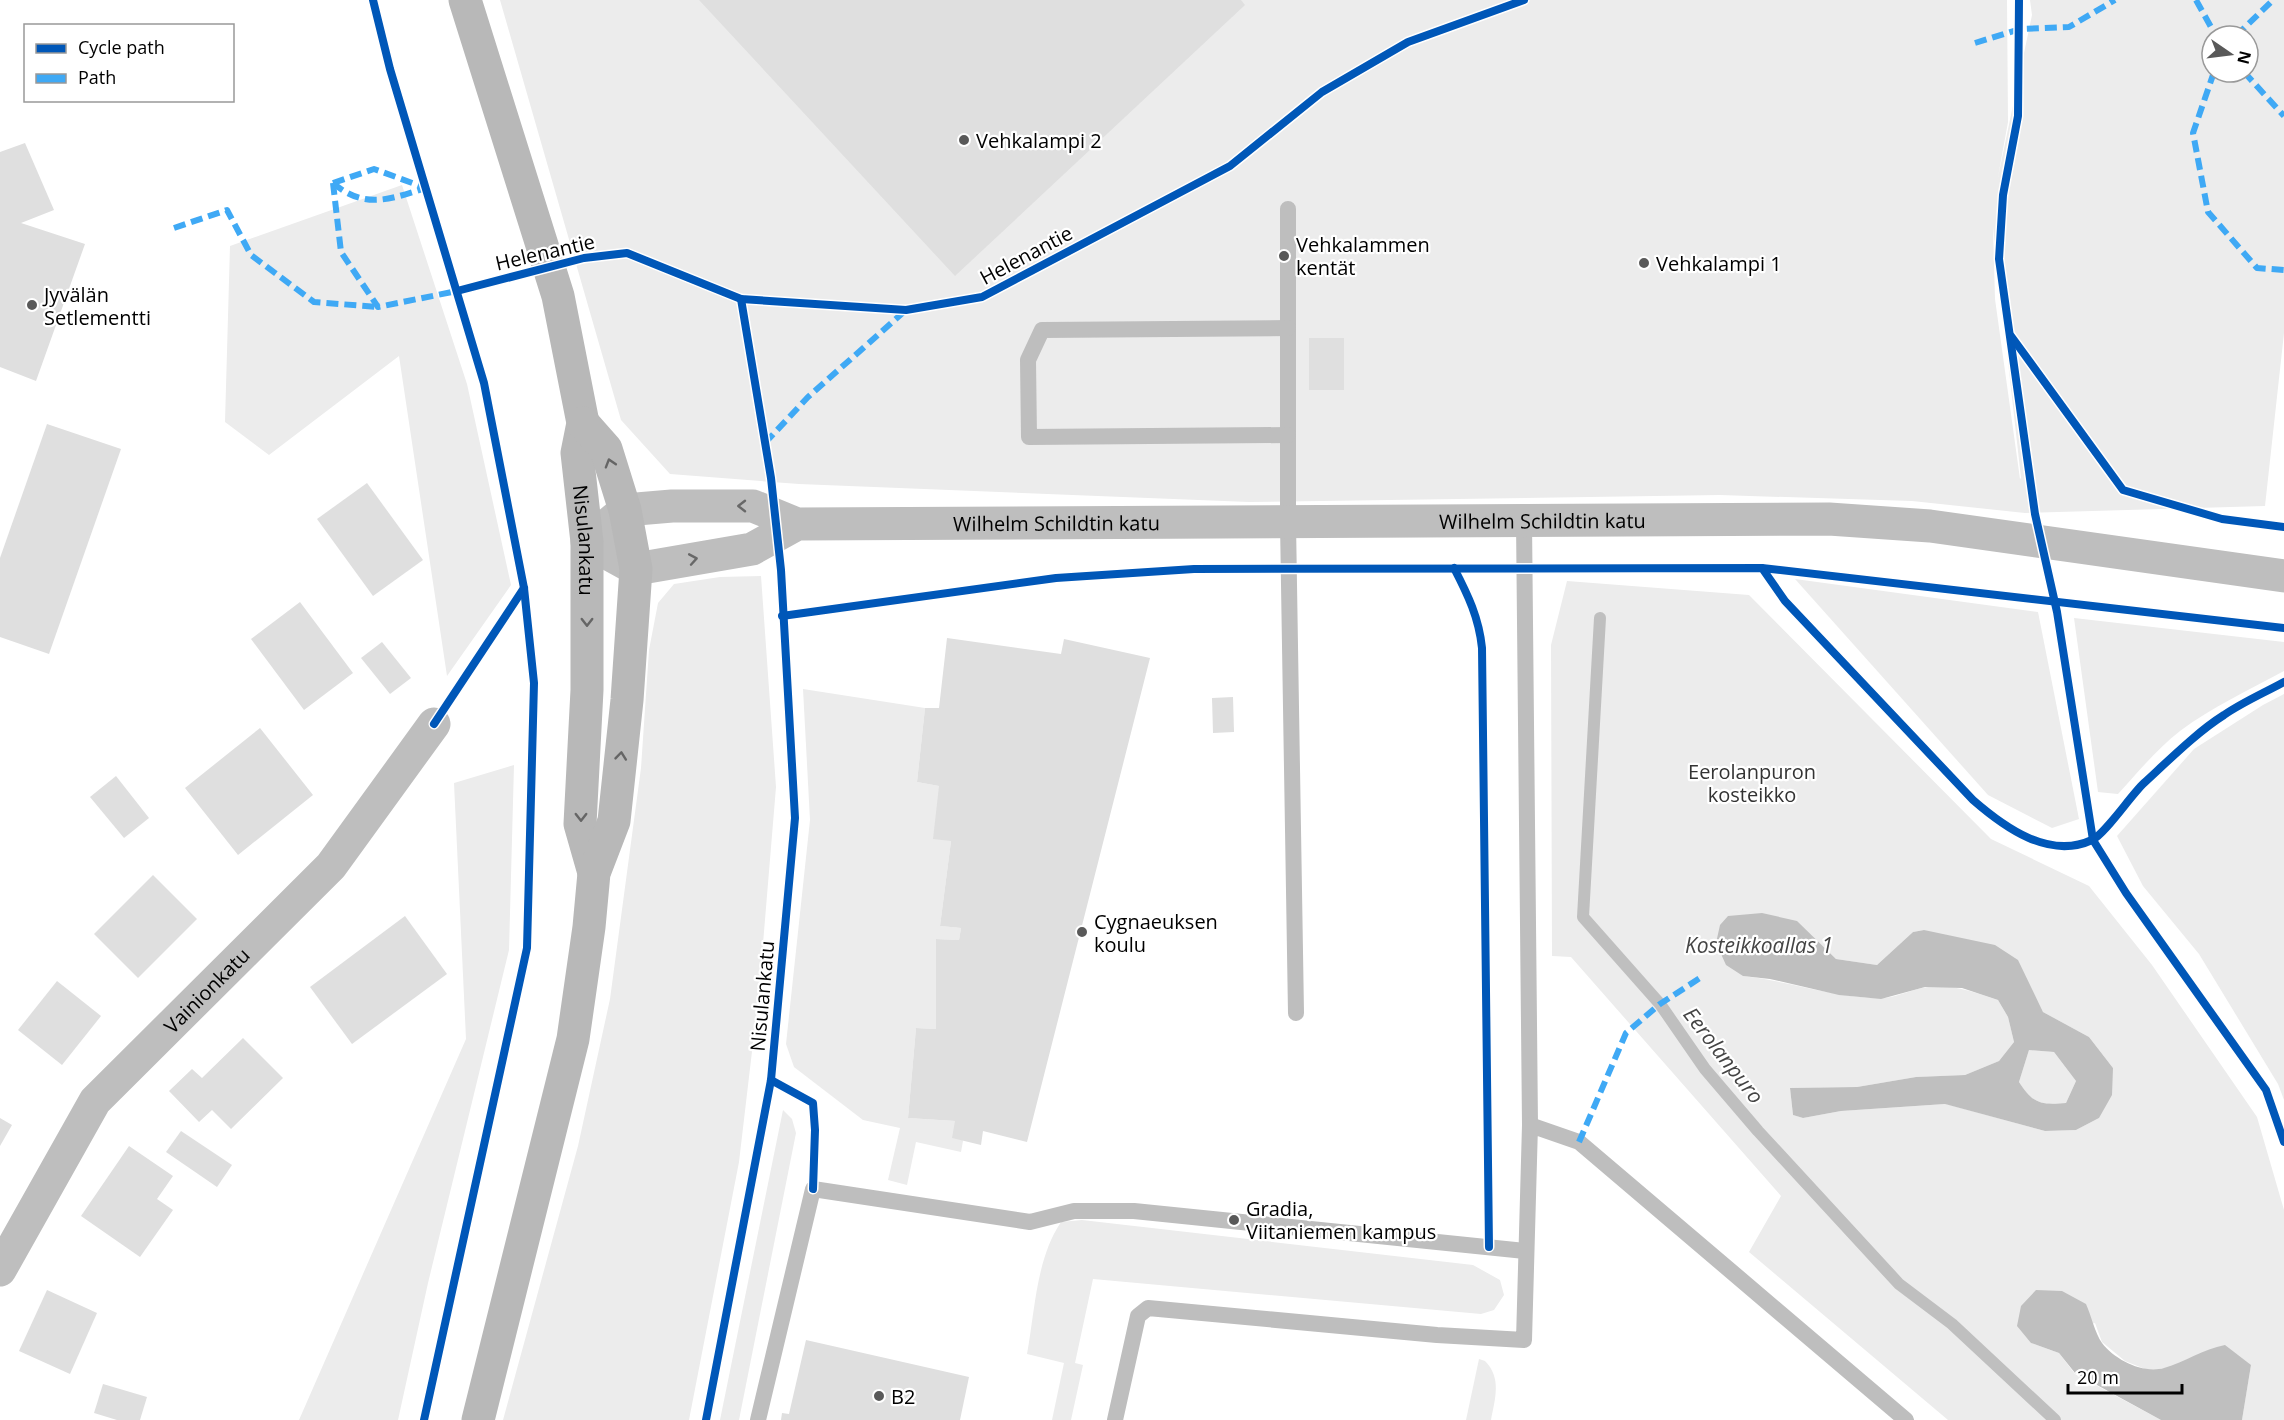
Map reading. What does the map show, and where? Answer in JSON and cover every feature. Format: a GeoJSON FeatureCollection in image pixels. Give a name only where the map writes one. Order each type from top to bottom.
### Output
{"type":"FeatureCollection","features":[{"type":"Feature","properties":{"kind":"main road","name":"Nisulankatu"},"geometry":{"type":"LineString","coordinates":[[465,0],[558,296],[583,423],[577,453],[587,542],[587,690],[580,824],[594,873]]}},
{"type":"Feature","properties":{"kind":"main road","name":"Nisulankatu"},"geometry":{"type":"LineString","coordinates":[[478,1420],[573,1039],[589,927],[594,873],[614,821],[627,700],[636,569],[625,510],[606,449],[583,423]]}},
{"type":"Feature","properties":{"kind":"street","name":"Wilhelm Schildtin katu"},"geometry":{"type":"LineString","coordinates":[[625,510],[672,506],[753,506],[797,524],[1829,519],[1930,526],[2284,576]]}},
{"type":"Feature","properties":{"kind":"street"},"geometry":{"type":"LineString","coordinates":[[625,510],[587,542],[636,569]]}},
{"type":"Feature","properties":{"kind":"street","name":"Wilhelm Schildtin katu"},"geometry":{"type":"LineString","coordinates":[[636,569],[752,549],[797,524]]}},
{"type":"Feature","properties":{"kind":"street","name":"Vainionkatu"},"geometry":{"type":"LineString","coordinates":[[0,1270],[95,1101],[331,866],[434,724]]}},
{"type":"Feature","properties":{"kind":"lane"},"geometry":{"type":"LineString","coordinates":[[1288,209],[1288,523],[1296,1013]]}},
{"type":"Feature","properties":{"kind":"lane"},"geometry":{"type":"LineString","coordinates":[[1288,328],[1042,330],[1028,360],[1029,437],[1288,435]]}},
{"type":"Feature","properties":{"kind":"lane"},"geometry":{"type":"LineString","coordinates":[[1115,1420],[1138,1316],[1148,1308],[1437,1335],[1524,1340],[1530,1125],[1524,520]]}},
{"type":"Feature","properties":{"kind":"lane"},"geometry":{"type":"LineString","coordinates":[[1530,1125],[1579,1142],[1906,1420]]}},
{"type":"Feature","properties":{"kind":"lane"},"geometry":{"type":"LineString","coordinates":[[758,1420],[813,1189],[1030,1222],[1074,1211],[1134,1211],[1525,1251]]}},
{"type":"Feature","properties":{"kind":"green space","name":"Vehkalammen kentät"},"geometry":{"type":"Polygon","coordinates":[[[500,0],[2007,0],[2008,122],[1998,177],[2032,15],[2030,0],[2284,0],[2284,333],[2265,506],[2025,513],[1912,501],[1720,495],[1249,502],[799,484],[670,474],[621,420],[500,0]],[[1993,227],[1995,299],[2021,478],[1993,227]]]}},
{"type":"Feature","properties":{"kind":"green space"},"geometry":{"type":"Polygon","coordinates":[[[402,185],[467,384],[511,585],[447,676],[399,356],[269,455],[225,422],[230,246],[402,185]]]}},
{"type":"Feature","properties":{"kind":"green space"},"geometry":{"type":"Polygon","coordinates":[[[761,576],[776,787],[759,992],[739,1162],[689,1420],[503,1420],[578,1146],[610,999],[641,768],[649,650],[658,603],[674,584],[720,577],[761,576]]]}},
{"type":"Feature","properties":{"kind":"green space"},"geometry":{"type":"Polygon","coordinates":[[[1795,579],[2038,612],[2079,819],[2052,828],[1988,795],[1795,579]]]}},
{"type":"Feature","properties":{"kind":"green space","name":"Eerolanpuron kosteikko"},"geometry":{"type":"Polygon","coordinates":[[[1567,581],[1749,595],[1991,839],[2089,886],[2152,965],[2257,1117],[2284,1210],[2284,1420],[2242,1420],[2251,1365],[2165,1368],[2150,1371],[2125,1361],[2102,1342],[2095,1323],[2031,1343],[2059,1353],[2075,1374],[2161,1420],[1948,1420],[1749,1252],[1781,1196],[1571,957],[1552,956],[1551,645],[1567,581]],[[1924,930],[1913,932],[1877,965],[1836,959],[1822,946],[1743,976],[1844,995],[1878,998],[1932,986],[1951,987],[1998,1000],[2008,1017],[2014,1042],[1999,1061],[1965,1075],[1916,1077],[1857,1087],[1790,1088],[1793,1115],[1803,1118],[1841,1111],[1946,1104],[2045,1131],[2076,1130],[2099,1118],[2113,1068],[2089,1037],[2043,1012],[2033,992],[1924,930]]]}},
{"type":"Feature","properties":{"kind":"green space"},"geometry":{"type":"Polygon","coordinates":[[[2074,618],[2284,642],[2284,671],[2192,722],[2155,753],[2118,794],[2098,792],[2074,618]]]}},
{"type":"Feature","properties":{"kind":"green space"},"geometry":{"type":"Polygon","coordinates":[[[803,689],[925,708],[917,782],[939,786],[951,841],[940,926],[961,928],[959,940],[936,939],[936,1029],[916,1028],[908,1118],[955,1121],[963,1141],[961,1152],[916,1142],[907,1185],[888,1180],[900,1128],[863,1120],[794,1067],[786,1044],[810,820],[803,689]]]}},
{"type":"Feature","properties":{"kind":"green space"},"geometry":{"type":"Polygon","coordinates":[[[2284,694],[2284,1100],[2278,1084],[2199,954],[2143,886],[2117,836],[2194,749],[2284,694]]]}},
{"type":"Feature","properties":{"kind":"green space"},"geometry":{"type":"Polygon","coordinates":[[[514,765],[509,950],[428,1283],[398,1420],[299,1420],[466,1039],[454,783],[514,765]]]}},
{"type":"Feature","properties":{"kind":"green space"},"geometry":{"type":"Polygon","coordinates":[[[2029,1050],[2054,1052],[2076,1081],[2066,1103],[2038,1102],[2019,1082],[2029,1050]]]}},
{"type":"Feature","properties":{"kind":"green space"},"geometry":{"type":"Polygon","coordinates":[[[783,1110],[792,1119],[796,1133],[739,1420],[720,1420],[783,1110]]]}},
{"type":"Feature","properties":{"kind":"green space"},"geometry":{"type":"Polygon","coordinates":[[[1082,1220],[1473,1265],[1500,1280],[1504,1295],[1494,1310],[1481,1314],[1093,1279],[1075,1363],[1083,1365],[1071,1420],[1052,1420],[1064,1363],[1027,1354],[1041,1269],[1046,1252],[1061,1222],[1082,1220]]]}},
{"type":"Feature","properties":{"kind":"green space"},"geometry":{"type":"Polygon","coordinates":[[[1479,1359],[1485,1361],[1494,1374],[1496,1389],[1491,1420],[1466,1420],[1479,1359]]]}},
{"type":"Feature","properties":{"kind":"water","name":"Kosteikkoallas 1"},"geometry":{"type":"Polygon","coordinates":[[[1762,913],[1797,921],[1836,959],[1877,965],[1913,932],[1924,930],[1995,945],[2018,960],[2043,1012],[2089,1037],[2113,1068],[2112,1095],[2099,1118],[2076,1130],[2045,1131],[1945,1104],[1841,1111],[1803,1118],[1793,1115],[1790,1088],[1857,1087],[1916,1077],[1965,1075],[1999,1061],[2014,1042],[2008,1017],[1998,1000],[1962,988],[1925,987],[1881,999],[1839,995],[1770,979],[1743,976],[1726,965],[1716,943],[1720,925],[1728,916],[1762,913]],[[2029,1050],[2019,1082],[2038,1102],[2066,1103],[2076,1081],[2054,1052],[2029,1050]]]}},
{"type":"Feature","properties":{"kind":"water"},"geometry":{"type":"Polygon","coordinates":[[[2036,1290],[2062,1291],[2086,1304],[2102,1343],[2114,1355],[2139,1367],[2164,1368],[2209,1349],[2225,1345],[2251,1365],[2242,1420],[2161,1420],[2075,1373],[2059,1353],[2031,1343],[2017,1326],[2021,1306],[2036,1290]]]}},
{"type":"Feature","properties":{"kind":"building","name":"Vehkalampi 2"},"geometry":{"type":"Polygon","coordinates":[[[699,0],[1241,0],[1245,5],[955,276],[699,0]]]}},
{"type":"Feature","properties":{"kind":"building","name":"Jyvälän Setlementti"},"geometry":{"type":"Polygon","coordinates":[[[25,143],[54,210],[21,223],[85,244],[36,381],[0,367],[0,152],[25,143]]]}},
{"type":"Feature","properties":{"kind":"building"},"geometry":{"type":"Polygon","coordinates":[[[1309,338],[1344,338],[1344,390],[1309,390],[1309,338]]]}},
{"type":"Feature","properties":{"kind":"building"},"geometry":{"type":"Polygon","coordinates":[[[47,424],[121,449],[49,654],[0,637],[0,558],[47,424]]]}},
{"type":"Feature","properties":{"kind":"building"},"geometry":{"type":"Polygon","coordinates":[[[367,483],[423,560],[373,596],[317,519],[367,483]]]}},
{"type":"Feature","properties":{"kind":"building"},"geometry":{"type":"Polygon","coordinates":[[[300,602],[353,673],[304,710],[251,639],[300,602]]]}},
{"type":"Feature","properties":{"kind":"building"},"geometry":{"type":"Polygon","coordinates":[[[947,638],[1061,654],[1064,639],[1150,658],[1027,1142],[983,1131],[981,1145],[952,1138],[955,1121],[908,1118],[916,1028],[936,1029],[936,939],[959,940],[961,928],[940,926],[951,841],[933,839],[939,786],[917,782],[925,708],[939,708],[947,638]]]}},
{"type":"Feature","properties":{"kind":"building"},"geometry":{"type":"Polygon","coordinates":[[[382,642],[411,678],[390,694],[361,658],[382,642]]]}},
{"type":"Feature","properties":{"kind":"building"},"geometry":{"type":"Polygon","coordinates":[[[1233,697],[1234,732],[1213,733],[1212,698],[1233,697]]]}},
{"type":"Feature","properties":{"kind":"building"},"geometry":{"type":"Polygon","coordinates":[[[260,728],[313,795],[238,855],[185,788],[260,728]]]}},
{"type":"Feature","properties":{"kind":"building"},"geometry":{"type":"Polygon","coordinates":[[[116,776],[149,818],[124,838],[90,797],[116,776]]]}},
{"type":"Feature","properties":{"kind":"building"},"geometry":{"type":"Polygon","coordinates":[[[153,875],[197,919],[138,978],[94,934],[153,875]]]}},
{"type":"Feature","properties":{"kind":"building"},"geometry":{"type":"Polygon","coordinates":[[[405,916],[447,974],[352,1044],[310,987],[405,916]]]}},
{"type":"Feature","properties":{"kind":"building"},"geometry":{"type":"Polygon","coordinates":[[[57,981],[101,1016],[62,1065],[18,1030],[57,981]]]}},
{"type":"Feature","properties":{"kind":"building"},"geometry":{"type":"Polygon","coordinates":[[[243,1038],[283,1078],[231,1129],[212,1110],[199,1122],[169,1091],[192,1069],[202,1078],[243,1038]]]}},
{"type":"Feature","properties":{"kind":"building"},"geometry":{"type":"Polygon","coordinates":[[[0,1118],[12,1125],[0,1146],[0,1118]]]}},
{"type":"Feature","properties":{"kind":"building"},"geometry":{"type":"Polygon","coordinates":[[[181,1131],[232,1165],[217,1187],[166,1152],[181,1131]]]}},
{"type":"Feature","properties":{"kind":"building"},"geometry":{"type":"Polygon","coordinates":[[[129,1146],[173,1176],[157,1199],[173,1210],[140,1257],[81,1216],[129,1146]]]}},
{"type":"Feature","properties":{"kind":"building"},"geometry":{"type":"Polygon","coordinates":[[[47,1290],[97,1313],[70,1374],[19,1351],[47,1290]]]}},
{"type":"Feature","properties":{"kind":"building","name":"B2"},"geometry":{"type":"Polygon","coordinates":[[[806,1340],[969,1377],[960,1420],[781,1420],[782,1413],[789,1414],[806,1340]]]}},
{"type":"Feature","properties":{"kind":"building"},"geometry":{"type":"Polygon","coordinates":[[[103,1384],[147,1397],[140,1420],[117,1420],[94,1413],[103,1384]]]}},
{"type":"Feature","properties":{"kind":"waterway","name":"Eerolanpuro"},"geometry":{"type":"LineString","coordinates":[[1600,618],[1583,917],[1660,1004],[1705,1069],[1758,1131],[1899,1284],[1952,1324],[2055,1420]]}},
{"type":"Feature","properties":{"kind":"marked path"},"geometry":{"type":"LineString","coordinates":[[1975,43],[2020,29],[2069,27],[2115,0]]}},
{"type":"Feature","properties":{"kind":"marked path"},"geometry":{"type":"LineString","coordinates":[[2196,0],[2209,24]]}},
{"type":"Feature","properties":{"kind":"marked path"},"geometry":{"type":"LineString","coordinates":[[2248,24],[2273,0]]}},
{"type":"Feature","properties":{"kind":"marked path"},"geometry":{"type":"LineString","coordinates":[[2210,84],[2193,133],[2208,212],[2257,268],[2284,270]]}},
{"type":"Feature","properties":{"kind":"marked path"},"geometry":{"type":"LineString","coordinates":[[2255,84],[2284,116]]}},
{"type":"Feature","properties":{"kind":"marked path"},"geometry":{"type":"LineString","coordinates":[[333,183],[374,169],[426,188]]}},
{"type":"Feature","properties":{"kind":"marked path"},"geometry":{"type":"LineString","coordinates":[[333,183],[341,252],[378,307],[457,291]]}},
{"type":"Feature","properties":{"kind":"marked path"},"geometry":{"type":"LineString","coordinates":[[333,183],[356,197],[378,200],[426,188]]}},
{"type":"Feature","properties":{"kind":"marked path"},"geometry":{"type":"LineString","coordinates":[[174,228],[227,210],[251,255],[314,302],[378,307]]}},
{"type":"Feature","properties":{"kind":"marked path"},"geometry":{"type":"LineString","coordinates":[[765,443],[808,397],[906,310]]}},
{"type":"Feature","properties":{"kind":"marked path"},"geometry":{"type":"LineString","coordinates":[[1579,1142],[1626,1033],[1660,1004],[1700,978]]}},
{"type":"Feature","properties":{"kind":"cycle path"},"geometry":{"type":"LineString","coordinates":[[373,0],[390,69],[484,383],[524,588],[534,683],[527,948],[424,1420]]}},
{"type":"Feature","properties":{"kind":"cycle path","name":"Helenantie"},"geometry":{"type":"LineString","coordinates":[[457,291],[584,258],[627,253],[741,299],[906,310],[982,297],[1230,166],[1322,92],[1408,42],[1524,0]]}},
{"type":"Feature","properties":{"kind":"cycle path"},"geometry":{"type":"LineString","coordinates":[[2019,0],[2018,116],[2003,195],[1999,259],[2035,514],[2057,612],[2093,840],[2126,893],[2266,1090],[2284,1142]]}},
{"type":"Feature","properties":{"kind":"cycle path"},"geometry":{"type":"LineString","coordinates":[[706,1420],[771,1080],[795,818],[781,570],[771,478],[741,299]]}},
{"type":"Feature","properties":{"kind":"cycle path"},"geometry":{"type":"LineString","coordinates":[[2011,336],[2123,490],[2222,519],[2284,527]]}},
{"type":"Feature","properties":{"kind":"cycle path"},"geometry":{"type":"LineString","coordinates":[[1454,568],[1472,607],[1482,648],[1489,1247]]}},
{"type":"Feature","properties":{"kind":"cycle path"},"geometry":{"type":"LineString","coordinates":[[1762,568],[2284,628]]}},
{"type":"Feature","properties":{"kind":"cycle path"},"geometry":{"type":"LineString","coordinates":[[782,616],[1056,578],[1194,569],[1762,568],[1785,601],[1973,800],[2013,830],[2028,838],[2060,846],[2076,845],[2092,840],[2111,822],[2144,783],[2193,738],[2231,710],[2284,682]]}},
{"type":"Feature","properties":{"kind":"cycle path"},"geometry":{"type":"LineString","coordinates":[[434,724],[524,588]]}},
{"type":"Feature","properties":{"kind":"cycle path"},"geometry":{"type":"LineString","coordinates":[[771,1080],[813,1103],[815,1130],[813,1189]]}},
{"type":"Feature","properties":{"kind":"place","name":"Vehkalampi 2"},"geometry":{"type":"Point","coordinates":[964,140]}},
{"type":"Feature","properties":{"kind":"place","name":"Vehkalammen kentät"},"geometry":{"type":"Point","coordinates":[1284,256]}},
{"type":"Feature","properties":{"kind":"place","name":"Vehkalampi 1"},"geometry":{"type":"Point","coordinates":[1644,263]}},
{"type":"Feature","properties":{"kind":"place","name":"Jyvälän Setlementti"},"geometry":{"type":"Point","coordinates":[32,305]}},
{"type":"Feature","properties":{"kind":"place","name":"Cygnaeuksen koulu"},"geometry":{"type":"Point","coordinates":[1082,932]}},
{"type":"Feature","properties":{"kind":"place","name":"Gradia, Viitaniemen kampus"},"geometry":{"type":"Point","coordinates":[1234,1220]}},
{"type":"Feature","properties":{"kind":"place","name":"B2"},"geometry":{"type":"Point","coordinates":[879,1396]}}]}
